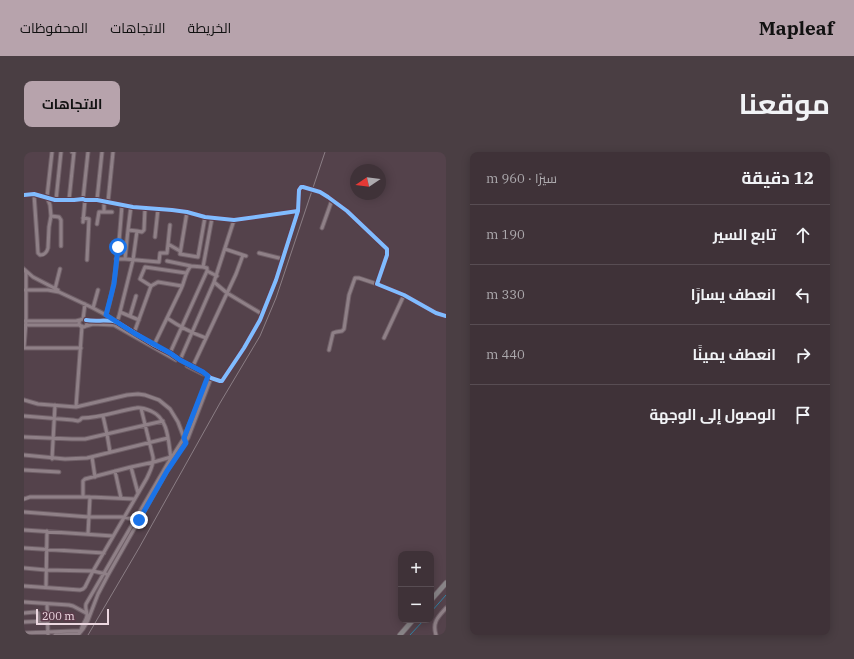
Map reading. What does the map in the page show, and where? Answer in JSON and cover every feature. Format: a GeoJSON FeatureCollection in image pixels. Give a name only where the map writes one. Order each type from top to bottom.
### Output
{"type":"FeatureCollection","features":[{"type":"Feature","properties":{"kind":"main road"},"geometry":{"type":"LineString","coordinates":[[434,597],[446,583]]}},
{"type":"Feature","properties":{"kind":"main road"},"geometry":{"type":"LineString","coordinates":[[434,601],[446,588]]}},
{"type":"Feature","properties":{"kind":"main road"},"geometry":{"type":"LineString","coordinates":[[400,635],[410,623]]}},
{"type":"Feature","properties":{"kind":"main road"},"geometry":{"type":"LineString","coordinates":[[404,635],[414,623]]}},
{"type":"Feature","properties":{"kind":"street"},"geometry":{"type":"LineString","coordinates":[[34,194],[38,253],[40,255],[45,253],[48,248],[51,216],[50,205],[47,197],[52,152]]}},
{"type":"Feature","properties":{"kind":"street"},"geometry":{"type":"LineString","coordinates":[[56,200],[61,152]]}},
{"type":"Feature","properties":{"kind":"street"},"geometry":{"type":"LineString","coordinates":[[69,200],[74,152],[72,152]]}},
{"type":"Feature","properties":{"kind":"street"},"geometry":{"type":"LineString","coordinates":[[87,260],[89,219],[83,220],[88,152]]}},
{"type":"Feature","properties":{"kind":"street"},"geometry":{"type":"LineString","coordinates":[[98,200],[102,152]]}},
{"type":"Feature","properties":{"kind":"street"},"geometry":{"type":"LineString","coordinates":[[104,212],[113,152]]}},
{"type":"Feature","properties":{"kind":"street"},"geometry":{"type":"LineString","coordinates":[[24,271],[62,294],[106,315],[154,345],[221,382],[258,325],[298,211],[299,190],[301,187],[324,194],[347,211],[387,249],[387,255],[377,284]]}},
{"type":"Feature","properties":{"kind":"street"},"geometry":{"type":"LineString","coordinates":[[24,195],[34,194],[56,200],[98,200],[122,205],[186,212],[205,217],[234,220],[298,211]]}},
{"type":"Feature","properties":{"kind":"street"},"geometry":{"type":"LineString","coordinates":[[322,228],[332,200]]}},
{"type":"Feature","properties":{"kind":"street"},"geometry":{"type":"LineString","coordinates":[[106,315],[114,284],[122,205]]}},
{"type":"Feature","properties":{"kind":"street"},"geometry":{"type":"LineString","coordinates":[[125,259],[131,206]]}},
{"type":"Feature","properties":{"kind":"street"},"geometry":{"type":"LineString","coordinates":[[128,230],[142,232],[144,230],[145,208]]}},
{"type":"Feature","properties":{"kind":"street"},"geometry":{"type":"LineString","coordinates":[[155,237],[158,209]]}},
{"type":"Feature","properties":{"kind":"street"},"geometry":{"type":"LineString","coordinates":[[98,224],[99,212],[112,212]]}},
{"type":"Feature","properties":{"kind":"street"},"geometry":{"type":"LineString","coordinates":[[180,251],[186,212]]}},
{"type":"Feature","properties":{"kind":"street"},"geometry":{"type":"LineString","coordinates":[[51,216],[59,217],[61,220],[61,246]]}},
{"type":"Feature","properties":{"kind":"street"},"geometry":{"type":"LineString","coordinates":[[168,244],[180,251],[180,254],[198,257],[205,217]]}},
{"type":"Feature","properties":{"kind":"street"},"geometry":{"type":"LineString","coordinates":[[203,266],[212,218]]}},
{"type":"Feature","properties":{"kind":"street"},"geometry":{"type":"LineString","coordinates":[[180,360],[193,334],[214,282],[234,220]]}},
{"type":"Feature","properties":{"kind":"street"},"geometry":{"type":"LineString","coordinates":[[116,259],[159,262],[160,253],[167,253],[170,225]]}},
{"type":"Feature","properties":{"kind":"street"},"geometry":{"type":"LineString","coordinates":[[117,322],[133,260],[137,231]]}},
{"type":"Feature","properties":{"kind":"street"},"geometry":{"type":"LineString","coordinates":[[193,366],[245,256],[225,249]]}},
{"type":"Feature","properties":{"kind":"street"},"geometry":{"type":"LineString","coordinates":[[259,253],[282,259]]}},
{"type":"Feature","properties":{"kind":"street"},"geometry":{"type":"LineString","coordinates":[[167,261],[191,266],[203,266],[207,271],[216,276]]}},
{"type":"Feature","properties":{"kind":"street"},"geometry":{"type":"LineString","coordinates":[[154,345],[182,286],[186,273],[191,266]]}},
{"type":"Feature","properties":{"kind":"street"},"geometry":{"type":"LineString","coordinates":[[151,286],[140,280],[145,267],[186,273]]}},
{"type":"Feature","properties":{"kind":"street"},"geometry":{"type":"LineString","coordinates":[[55,290],[60,269]]}},
{"type":"Feature","properties":{"kind":"street"},"geometry":{"type":"LineString","coordinates":[[24,271],[24,348],[80,348]]}},
{"type":"Feature","properties":{"kind":"street"},"geometry":{"type":"LineString","coordinates":[[170,353],[207,271]]}},
{"type":"Feature","properties":{"kind":"street"},"geometry":{"type":"LineString","coordinates":[[329,350],[333,333],[344,329],[349,295],[355,278],[377,284],[404,295],[436,313],[446,316]]}},
{"type":"Feature","properties":{"kind":"street"},"geometry":{"type":"LineString","coordinates":[[134,333],[151,286],[158,282],[182,286]]}},
{"type":"Feature","properties":{"kind":"street"},"geometry":{"type":"LineString","coordinates":[[214,282],[227,293],[262,314]]}},
{"type":"Feature","properties":{"kind":"street"},"geometry":{"type":"LineString","coordinates":[[25,290],[55,290]]}},
{"type":"Feature","properties":{"kind":"street"},"geometry":{"type":"LineString","coordinates":[[93,308],[98,290]]}},
{"type":"Feature","properties":{"kind":"street"},"geometry":{"type":"LineString","coordinates":[[384,338],[404,295]]}},
{"type":"Feature","properties":{"kind":"street"},"geometry":{"type":"LineString","coordinates":[[130,316],[136,296]]}},
{"type":"Feature","properties":{"kind":"street"},"geometry":{"type":"LineString","coordinates":[[76,407],[82,326],[79,322],[83,320],[85,304]]}},
{"type":"Feature","properties":{"kind":"street"},"geometry":{"type":"LineString","coordinates":[[120,312],[139,320]]}},
{"type":"Feature","properties":{"kind":"street"},"geometry":{"type":"LineString","coordinates":[[167,318],[181,328],[206,338]]}},
{"type":"Feature","properties":{"kind":"street"},"geometry":{"type":"LineString","coordinates":[[25,323],[83,320],[117,322]]}},
{"type":"Feature","properties":{"kind":"street"},"geometry":{"type":"LineString","coordinates":[[82,326],[87,323],[83,320]]}},
{"type":"Feature","properties":{"kind":"street"},"geometry":{"type":"LineString","coordinates":[[25,323],[82,326],[93,324],[114,325],[203,375],[209,376]]}},
{"type":"Feature","properties":{"kind":"street"},"geometry":{"type":"LineString","coordinates":[[56,635],[79,633],[83,629],[88,614],[137,520],[171,458],[184,438],[209,376]]}},
{"type":"Feature","properties":{"kind":"street"},"geometry":{"type":"LineString","coordinates":[[88,614],[86,604],[186,443],[193,427],[209,376]]}},
{"type":"Feature","properties":{"kind":"street"},"geometry":{"type":"LineString","coordinates":[[24,400],[38,404],[76,407],[133,395],[145,395],[165,404],[180,426],[186,443]]}},
{"type":"Feature","properties":{"kind":"street"},"geometry":{"type":"LineString","coordinates":[[52,459],[55,405]]}},
{"type":"Feature","properties":{"kind":"street"},"geometry":{"type":"LineString","coordinates":[[24,416],[78,421],[82,418],[103,416],[139,407],[146,409],[156,414],[163,421],[166,428],[173,462]]}},
{"type":"Feature","properties":{"kind":"street"},"geometry":{"type":"LineString","coordinates":[[24,586],[82,589],[85,586],[154,462],[141,408]]}},
{"type":"Feature","properties":{"kind":"street"},"geometry":{"type":"LineString","coordinates":[[103,416],[110,452]]}},
{"type":"Feature","properties":{"kind":"street"},"geometry":{"type":"LineString","coordinates":[[24,437],[79,439],[163,421]]}},
{"type":"Feature","properties":{"kind":"street"},"geometry":{"type":"LineString","coordinates":[[24,455],[52,459],[92,457],[168,438]]}},
{"type":"Feature","properties":{"kind":"street"},"geometry":{"type":"LineString","coordinates":[[92,457],[95,477]]}},
{"type":"Feature","properties":{"kind":"street"},"geometry":{"type":"LineString","coordinates":[[83,497],[84,480],[171,458]]}},
{"type":"Feature","properties":{"kind":"street"},"geometry":{"type":"LineString","coordinates":[[131,467],[138,493]]}},
{"type":"Feature","properties":{"kind":"street"},"geometry":{"type":"LineString","coordinates":[[24,470],[59,472]]}},
{"type":"Feature","properties":{"kind":"street"},"geometry":{"type":"LineString","coordinates":[[116,471],[121,498]]}},
{"type":"Feature","properties":{"kind":"street"},"geometry":{"type":"LineString","coordinates":[[24,499],[30,497],[90,497],[134,499]]}},
{"type":"Feature","properties":{"kind":"street"},"geometry":{"type":"LineString","coordinates":[[88,534],[90,497]]}},
{"type":"Feature","properties":{"kind":"street"},"geometry":{"type":"LineString","coordinates":[[24,512],[124,517],[137,520]]}},
{"type":"Feature","properties":{"kind":"street"},"geometry":{"type":"LineString","coordinates":[[24,530],[113,536]]}},
{"type":"Feature","properties":{"kind":"street"},"geometry":{"type":"LineString","coordinates":[[46,587],[47,531]]}},
{"type":"Feature","properties":{"kind":"street"},"geometry":{"type":"LineString","coordinates":[[24,548],[104,553]]}},
{"type":"Feature","properties":{"kind":"street"},"geometry":{"type":"LineString","coordinates":[[24,568],[93,571],[108,575]]}},
{"type":"Feature","properties":{"kind":"street"},"geometry":{"type":"LineString","coordinates":[[24,602],[69,605],[88,614]]}},
{"type":"Feature","properties":{"kind":"street"},"geometry":{"type":"LineString","coordinates":[[47,604],[48,634]]}},
{"type":"Feature","properties":{"kind":"street"},"geometry":{"type":"LineString","coordinates":[[436,635],[434,626],[436,620],[446,608]]}},
{"type":"Feature","properties":{"kind":"street"},"geometry":{"type":"LineString","coordinates":[[24,613],[38,613],[39,622]]}},
{"type":"Feature","properties":{"kind":"street"},"geometry":{"type":"LineString","coordinates":[[24,622],[48,621]]}},
{"type":"Feature","properties":{"kind":"street"},"geometry":{"type":"LineString","coordinates":[[24,634],[48,634],[73,631],[79,633]]}},
{"type":"Feature","properties":{"kind":"waterway"},"geometry":{"type":"LineString","coordinates":[[434,609],[446,595]]}},
{"type":"Feature","properties":{"kind":"waterway"},"geometry":{"type":"LineString","coordinates":[[410,635],[421,623]]}},
{"type":"Feature","properties":{"kind":"railway"},"geometry":{"type":"LineString","coordinates":[[88,635],[139,548],[220,403],[260,336],[276,298],[325,152]]}},
{"type":"Feature","properties":{"kind":"cycle path"},"geometry":{"type":"LineString","coordinates":[[24,195],[34,194],[55,200],[97,200],[133,207],[172,210],[205,217],[234,220],[298,211],[299,190],[303,187],[320,192],[347,211],[387,249],[387,255],[377,284],[404,295],[436,313],[446,316]]}},
{"type":"Feature","properties":{"kind":"cycle path"},"geometry":{"type":"LineString","coordinates":[[86,320],[117,322],[211,378],[222,381],[244,348],[260,320],[276,280],[298,211]]}},
{"type":"Feature","properties":{"kind":"route"},"geometry":{"type":"LineString","coordinates":[[118,247],[114,284],[106,315],[208,376],[184,438],[186,443],[167,471],[139,520]]}}]}
